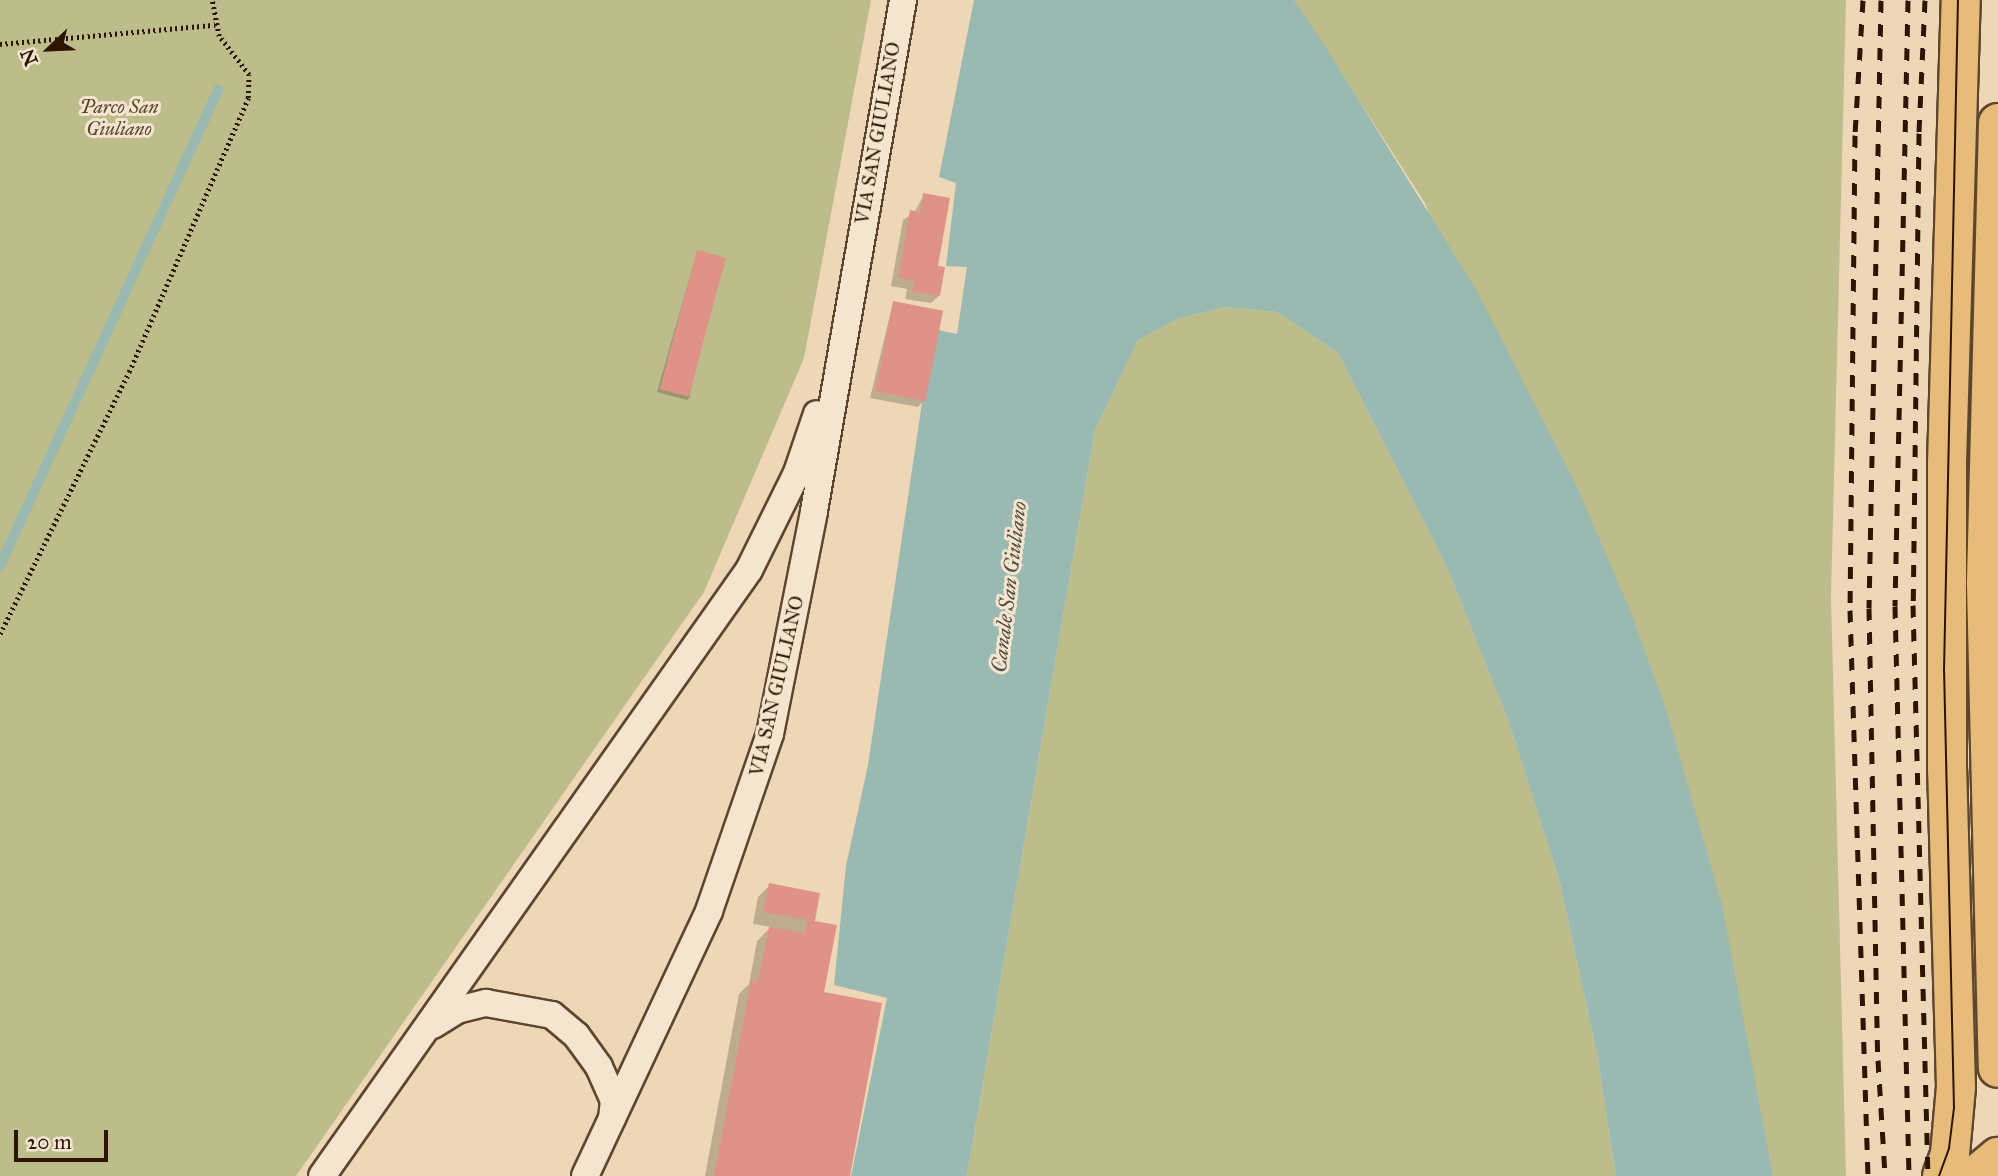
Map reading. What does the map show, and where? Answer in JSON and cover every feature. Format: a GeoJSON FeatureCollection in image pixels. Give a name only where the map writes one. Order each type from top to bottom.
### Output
{"type":"FeatureCollection","features":[{"type":"Feature","properties":{"kind":"main road"},"geometry":{"type":"LineString","coordinates":[[1942,1176],[1950,1154],[1955,1108],[1947,463],[1961,0]]}},
{"type":"Feature","properties":{"kind":"main road"},"geometry":{"type":"LineString","coordinates":[[1998,123],[1986,584],[1998,1068]]}},
{"type":"Feature","properties":{"kind":"main road"},"geometry":{"type":"LineString","coordinates":[[1975,1176],[1998,1157]]}},
{"type":"Feature","properties":{"kind":"street","name":"VIA SAN GIULIANO"},"geometry":{"type":"LineString","coordinates":[[585,1176],[709,911],[770,734],[814,511],[846,308],[903,0]]}},
{"type":"Feature","properties":{"kind":"street","name":"VIA SAN GIULIANO"},"geometry":{"type":"LineString","coordinates":[[323,1176],[749,570],[797,473],[846,308]]}},
{"type":"Feature","properties":{"kind":"street","name":"VIA SAN GIULIANO"},"geometry":{"type":"LineString","coordinates":[[425,1030],[457,1010],[486,1003],[552,1014],[576,1035],[599,1067],[614,1100],[611,1123]]}},
{"type":"Feature","properties":{"kind":"path"},"geometry":{"type":"LineString","coordinates":[[0,634],[129,372],[248,98],[249,75],[227,51],[215,25],[212,0]]}},
{"type":"Feature","properties":{"kind":"path"},"geometry":{"type":"LineString","coordinates":[[0,44],[215,25]]}},
{"type":"Feature","properties":{"kind":"green space","name":"Parco San Giuliano"},"geometry":{"type":"Polygon","coordinates":[[[0,0],[871,0],[804,358],[704,592],[296,1176],[0,1176],[0,0]]]}},
{"type":"Feature","properties":{"kind":"green space"},"geometry":{"type":"Polygon","coordinates":[[[1294,0],[1846,0],[1831,597],[1846,1176],[1772,1176],[1425,203],[1294,0]]]}},
{"type":"Feature","properties":{"kind":"green space"},"geometry":{"type":"Polygon","coordinates":[[[1224,307],[1277,312],[1338,353],[1447,567],[1508,720],[1559,879],[1597,1054],[1616,1176],[967,1176],[1095,430],[1138,340],[1178,319],[1224,307]]]}},
{"type":"Feature","properties":{"kind":"water","name":"Canale San Giuliano"},"geometry":{"type":"Polygon","coordinates":[[[974,0],[1294,0],[1477,291],[1577,487],[1630,610],[1666,709],[1722,905],[1773,1176],[1616,1176],[1597,1054],[1559,879],[1508,720],[1447,567],[1338,353],[1277,312],[1224,307],[1178,319],[1138,340],[1095,430],[967,1176],[851,1176],[887,998],[834,985],[846,866],[868,765],[933,329],[957,334],[967,267],[946,266],[956,183],[939,177],[974,0]]]}},
{"type":"Feature","properties":{"kind":"building"},"geometry":{"type":"Polygon","coordinates":[[[923,193],[950,198],[938,266],[945,267],[940,296],[912,291],[914,281],[898,278],[910,210],[920,212],[923,193]]]}},
{"type":"Feature","properties":{"kind":"building"},"geometry":{"type":"Polygon","coordinates":[[[697,250],[726,258],[689,397],[660,389],[697,250]]]}},
{"type":"Feature","properties":{"kind":"building"},"geometry":{"type":"Polygon","coordinates":[[[893,301],[943,311],[926,401],[875,391],[893,301]]]}},
{"type":"Feature","properties":{"kind":"building"},"geometry":{"type":"Polygon","coordinates":[[[769,883],[820,893],[815,921],[837,925],[824,992],[882,1003],[850,1176],[714,1176],[751,980],[758,981],[769,927],[805,933],[808,920],[763,912],[769,883]]]}},
{"type":"Feature","properties":{"kind":"waterway"},"geometry":{"type":"LineString","coordinates":[[0,566],[218,90]]}},
{"type":"Feature","properties":{"kind":"tram line"},"geometry":{"type":"LineString","coordinates":[[1939,1176],[1949,1148],[1954,1108],[1944,672],[1958,0]]}},
{"type":"Feature","properties":{"kind":"railway"},"geometry":{"type":"LineString","coordinates":[[1863,0],[1855,135],[1850,610],[1868,1176]]}},
{"type":"Feature","properties":{"kind":"railway"},"geometry":{"type":"LineString","coordinates":[[1881,0],[1869,608],[1878,1060],[1885,1176]]}},
{"type":"Feature","properties":{"kind":"railway"},"geometry":{"type":"LineString","coordinates":[[1908,0],[1895,606],[1909,1176]]}},
{"type":"Feature","properties":{"kind":"railway"},"geometry":{"type":"LineString","coordinates":[[1925,0],[1919,133],[1913,605],[1928,1176]]}}]}
